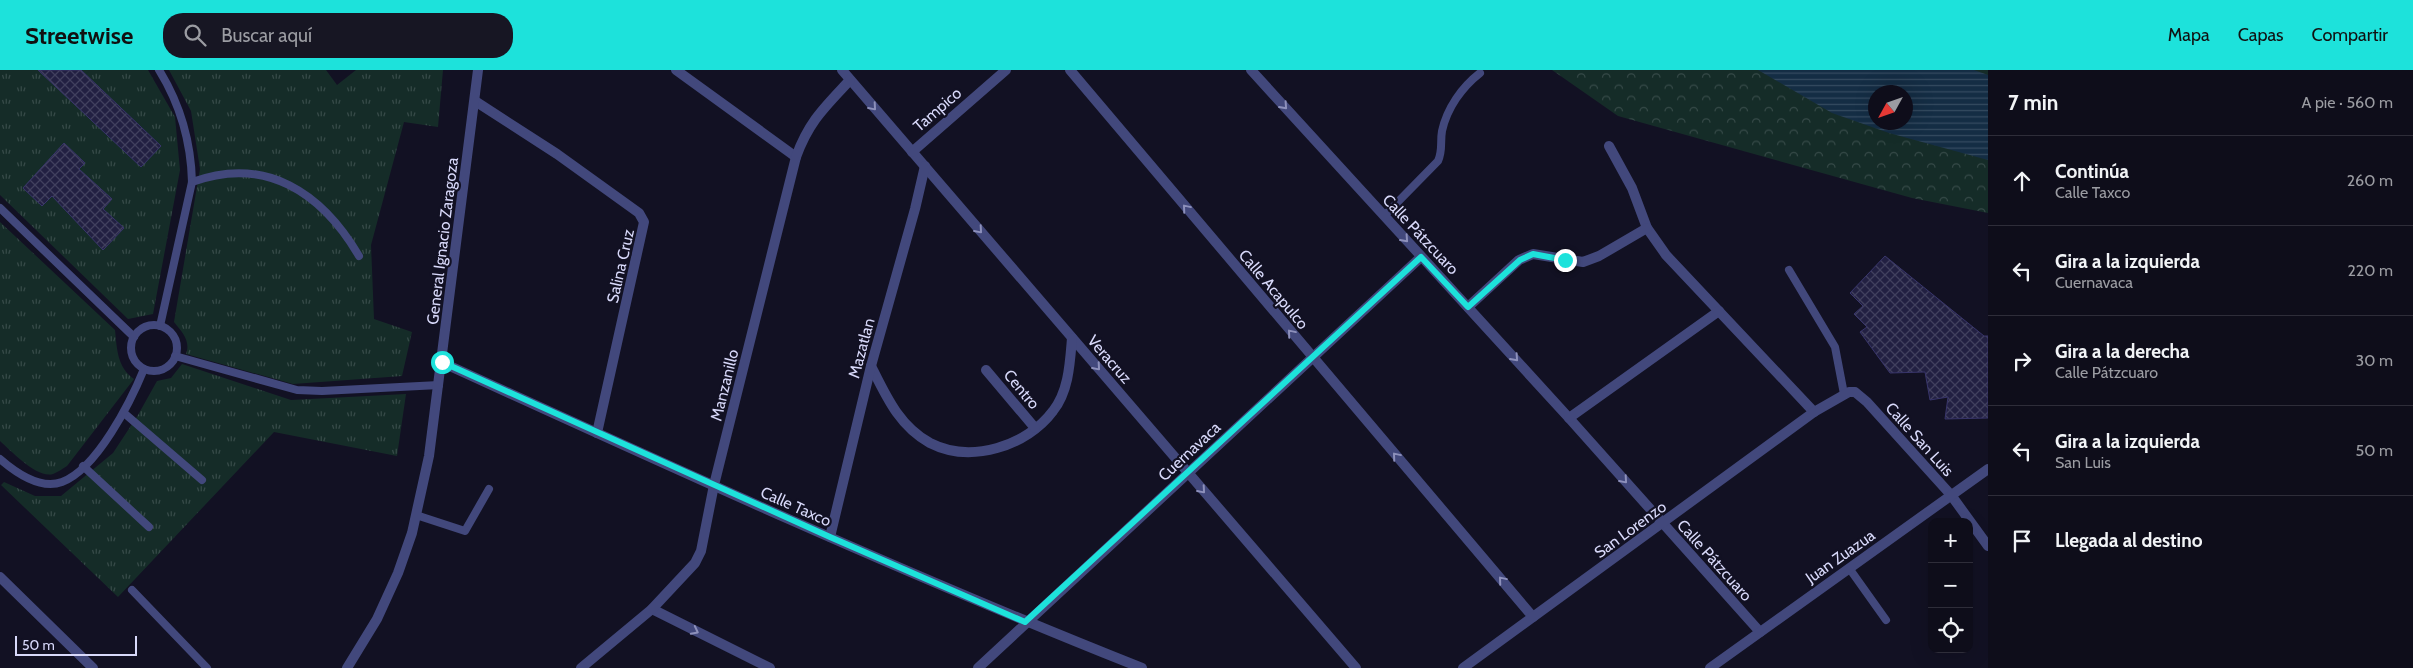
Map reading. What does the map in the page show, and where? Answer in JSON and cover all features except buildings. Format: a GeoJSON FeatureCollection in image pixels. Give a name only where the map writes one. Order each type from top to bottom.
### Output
{"type":"FeatureCollection","features":[{"type":"Feature","properties":{"kind":"street"},"geometry":{"type":"LineString","coordinates":[[676,70],[796,157]]}},
{"type":"Feature","properties":{"kind":"street","name":"Veracruz"},"geometry":{"type":"LineString","coordinates":[[842,70],[1356,668]]}},
{"type":"Feature","properties":{"kind":"street","name":"Tampico"},"geometry":{"type":"LineString","coordinates":[[912,152],[1006,70]]}},
{"type":"Feature","properties":{"kind":"street","name":"Calle Acapulco"},"geometry":{"type":"LineString","coordinates":[[1070,70],[1533,617]]}},
{"type":"Feature","properties":{"kind":"street","name":"Calle Pátzcuaro"},"geometry":{"type":"LineString","coordinates":[[1251,70],[1569,418],[1760,632]]}},
{"type":"Feature","properties":{"kind":"street","name":"General Ignacio Zaragoza"},"geometry":{"type":"LineString","coordinates":[[347,668],[377,619],[389,594],[405,555],[416,515],[429,456],[479,71]]}},
{"type":"Feature","properties":{"kind":"street","name":"Manzanillo"},"geometry":{"type":"LineString","coordinates":[[581,668],[652,609],[695,563],[701,551],[714,485],[796,157],[805,133],[817,116],[850,80]]}},
{"type":"Feature","properties":{"kind":"street","name":"Salina Cruz"},"geometry":{"type":"LineString","coordinates":[[475,101],[557,154],[639,213],[644,222],[597,433]]}},
{"type":"Feature","properties":{"kind":"street"},"geometry":{"type":"LineString","coordinates":[[1609,146],[1632,188],[1647,228],[1666,255],[1814,412],[1844,394]]}},
{"type":"Feature","properties":{"kind":"street","name":"Mazatlan"},"geometry":{"type":"LineString","coordinates":[[830,537],[871,366],[915,209],[925,166]]}},
{"type":"Feature","properties":{"kind":"street"},"geometry":{"type":"LineString","coordinates":[[1468,307],[1520,260],[1533,254],[1583,262],[1599,256],[1647,228]]}},
{"type":"Feature","properties":{"kind":"street","name":"Cuernavaca"},"geometry":{"type":"LineString","coordinates":[[978,668],[1025,622],[1421,257]]}},
{"type":"Feature","properties":{"kind":"street"},"geometry":{"type":"LineString","coordinates":[[1569,418],[1719,311]]}},
{"type":"Feature","properties":{"kind":"street"},"geometry":{"type":"LineString","coordinates":[[871,366],[894,411],[911,429],[931,443],[959,452],[992,451],[1017,440],[1035,428],[1053,411],[1064,389],[1072,338]]}},
{"type":"Feature","properties":{"kind":"street","name":"Calle Taxco"},"geometry":{"type":"LineString","coordinates":[[442,362],[830,537],[1025,622],[1142,668]]}},
{"type":"Feature","properties":{"kind":"street","name":"Centro"},"geometry":{"type":"LineString","coordinates":[[986,370],[1035,428]]}},
{"type":"Feature","properties":{"kind":"street","name":"Calle San Luis"},"geometry":{"type":"LineString","coordinates":[[1844,394],[1855,392],[1867,402],[1951,495],[1988,546]]}},
{"type":"Feature","properties":{"kind":"street","name":"San Lorenzo"},"geometry":{"type":"LineString","coordinates":[[1463,668],[1663,524],[1814,412]]}},
{"type":"Feature","properties":{"kind":"street","name":"Juan Zuazua"},"geometry":{"type":"LineString","coordinates":[[1710,668],[1988,469]]}},
{"type":"Feature","properties":{"kind":"street"},"geometry":{"type":"LineString","coordinates":[[0,577],[93,668]]}},
{"type":"Feature","properties":{"kind":"street"},"geometry":{"type":"LineString","coordinates":[[652,609],[770,668]]}},
{"type":"Feature","properties":{"kind":"lane"},"geometry":{"type":"LineString","coordinates":[[159,70],[181,115],[191,162],[192,182],[160,326]]}},
{"type":"Feature","properties":{"kind":"lane"},"geometry":{"type":"LineString","coordinates":[[1384,216],[1438,161],[1442,152],[1442,132],[1446,119],[1457,96],[1480,73]]}},
{"type":"Feature","properties":{"kind":"lane"},"geometry":{"type":"LineString","coordinates":[[192,182],[225,173],[254,172],[292,186],[322,207],[345,233],[359,256]]}},
{"type":"Feature","properties":{"kind":"lane"},"geometry":{"type":"LineString","coordinates":[[0,208],[134,337]]}},
{"type":"Feature","properties":{"kind":"lane"},"geometry":{"type":"LineString","coordinates":[[1789,270],[1835,347],[1844,394]]}},
{"type":"Feature","properties":{"kind":"lane"},"geometry":{"type":"LineString","coordinates":[[160,326],[172,335],[176,349],[175,356],[166,367],[152,371],[144,369],[133,359],[131,344],[134,337],[145,327],[160,326]]}},
{"type":"Feature","properties":{"kind":"lane"},"geometry":{"type":"LineString","coordinates":[[175,356],[297,390],[322,391],[439,385]]}},
{"type":"Feature","properties":{"kind":"lane"},"geometry":{"type":"LineString","coordinates":[[0,459],[22,476],[48,484],[62,483],[83,466],[106,440],[124,413],[144,369]]}},
{"type":"Feature","properties":{"kind":"lane"},"geometry":{"type":"LineString","coordinates":[[124,413],[202,480]]}},
{"type":"Feature","properties":{"kind":"lane"},"geometry":{"type":"LineString","coordinates":[[83,466],[149,527]]}},
{"type":"Feature","properties":{"kind":"lane"},"geometry":{"type":"LineString","coordinates":[[416,515],[465,531],[489,489]]}},
{"type":"Feature","properties":{"kind":"lane"},"geometry":{"type":"LineString","coordinates":[[1849,568],[1886,620]]}},
{"type":"Feature","properties":{"kind":"lane"},"geometry":{"type":"LineString","coordinates":[[132,590],[207,668]]}},
{"type":"Feature","properties":{"kind":"green space"},"geometry":{"type":"Polygon","coordinates":[[[0,70],[148,70],[175,117],[180,170],[153,314],[128,319],[0,195],[0,70]]]}},
{"type":"Feature","properties":{"kind":"green space"},"geometry":{"type":"Polygon","coordinates":[[[169,70],[326,70],[337,85],[356,70],[443,70],[438,127],[404,122],[371,245],[374,319],[412,332],[402,376],[293,384],[186,354],[187,341],[174,322],[200,169],[191,111],[169,70]]]}},
{"type":"Feature","properties":{"kind":"green space"},"geometry":{"type":"Polygon","coordinates":[[[1552,70],[1988,70],[1988,213],[1912,198],[1618,116],[1552,70]]]}},
{"type":"Feature","properties":{"kind":"green space"},"geometry":{"type":"Polygon","coordinates":[[[0,222],[115,330],[117,351],[121,363],[128,374],[134,379],[67,466],[53,474],[40,472],[33,468],[0,441],[0,222]]]}},
{"type":"Feature","properties":{"kind":"green space"},"geometry":{"type":"Polygon","coordinates":[[[182,364],[291,400],[406,394],[397,456],[274,432],[118,597],[1,485],[4,482],[35,496],[61,496],[113,453],[138,415],[157,381],[171,378],[182,364]]]}},
{"type":"Feature","properties":{"kind":"water"},"geometry":{"type":"Polygon","coordinates":[[[1758,70],[1974,70],[1988,75],[1988,160],[1880,130],[1913,130],[1913,85],[1868,85],[1868,126],[1832,113],[1758,70]]]}},
{"type":"Feature","properties":{"kind":"route"},"geometry":{"type":"LineString","coordinates":[[442,362],[830,537],[1025,622],[1421,257],[1468,307],[1508,268],[1520,260],[1533,254],[1565,260]]}}]}
